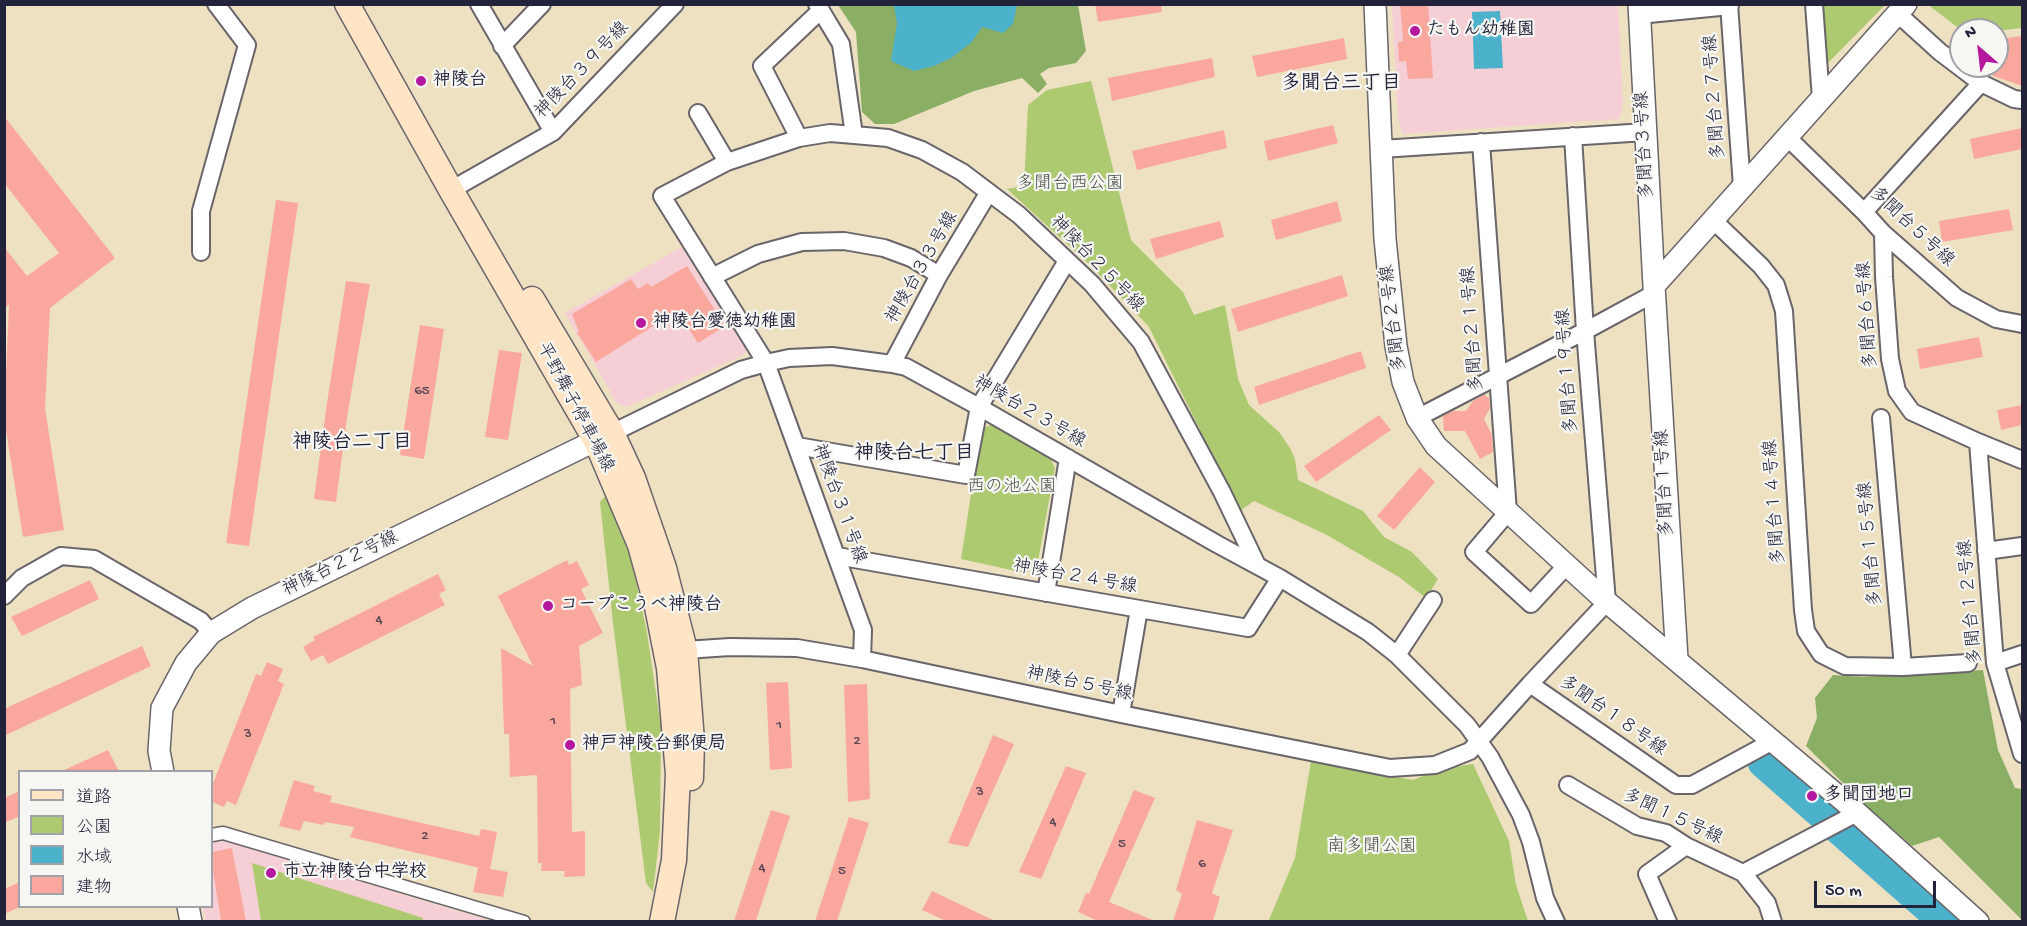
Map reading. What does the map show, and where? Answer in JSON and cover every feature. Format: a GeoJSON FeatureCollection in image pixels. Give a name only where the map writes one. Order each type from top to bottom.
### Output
{"type":"FeatureCollection","features":[{"type":"Feature","properties":{"kind":"main road","name":"平野舞子停車場線"},"geometry":{"type":"LineString","coordinates":[[347,4],[604,437],[633,478],[664,568],[676,653],[693,741],[685,879],[677,921]]}},
{"type":"Feature","properties":{"kind":"main road","name":"平野舞子停車場線"},"geometry":{"type":"LineString","coordinates":[[365,4],[457,186]]}},
{"type":"Feature","properties":{"kind":"main road","name":"平野舞子停車場線"},"geometry":{"type":"LineString","coordinates":[[662,921],[674,860],[678,774],[676,653]]}},
{"type":"Feature","properties":{"kind":"street"},"geometry":{"type":"LineString","coordinates":[[201,252],[201,211],[247,45],[216,4]]}},
{"type":"Feature","properties":{"kind":"street"},"geometry":{"type":"LineString","coordinates":[[478,4],[553,132]]}},
{"type":"Feature","properties":{"kind":"street"},"geometry":{"type":"LineString","coordinates":[[502,46],[542,4]]}},
{"type":"Feature","properties":{"kind":"street","name":"神陵台３９号線"},"geometry":{"type":"LineString","coordinates":[[457,186],[553,132],[675,4]]}},
{"type":"Feature","properties":{"kind":"street","name":"多聞台２号線"},"geometry":{"type":"LineString","coordinates":[[1375,4],[1385,239],[1396,346],[1403,382],[1417,418],[1436,446],[1607,602],[1677,659]]}},
{"type":"Feature","properties":{"kind":"street"},"geometry":{"type":"LineString","coordinates":[[1814,4],[1821,99]]}},
{"type":"Feature","properties":{"kind":"street"},"geometry":{"type":"LineString","coordinates":[[1639,10],[1730,5]]}},
{"type":"Feature","properties":{"kind":"street","name":"多聞台２７号線"},"geometry":{"type":"LineString","coordinates":[[1730,5],[1742,187]]}},
{"type":"Feature","properties":{"kind":"street"},"geometry":{"type":"LineString","coordinates":[[799,138],[762,66],[819,7],[841,44],[854,135]]}},
{"type":"Feature","properties":{"kind":"street"},"geometry":{"type":"LineString","coordinates":[[1417,418],[1585,332],[1654,290],[1742,187],[1902,9],[1940,52],[1981,83],[2014,99],[2022,100]]}},
{"type":"Feature","properties":{"kind":"street","name":"多聞台３号線"},"geometry":{"type":"LineString","coordinates":[[1639,10],[1654,290]]}},
{"type":"Feature","properties":{"kind":"street"},"geometry":{"type":"LineString","coordinates":[[1864,212],[1981,83]]}},
{"type":"Feature","properties":{"kind":"street"},"geometry":{"type":"LineString","coordinates":[[698,113],[727,162]]}},
{"type":"Feature","properties":{"kind":"street"},"geometry":{"type":"LineString","coordinates":[[1382,149],[1646,132]]}},
{"type":"Feature","properties":{"kind":"street","name":"神陵台２５号線"},"geometry":{"type":"LineString","coordinates":[[662,196],[727,162],[799,138],[830,134],[888,138],[922,150],[962,172],[1020,215],[1092,284],[1141,342],[1222,492],[1257,565]]}},
{"type":"Feature","properties":{"kind":"street","name":"多聞台１９号線"},"geometry":{"type":"LineString","coordinates":[[1574,136],[1585,332],[1607,602]]}},
{"type":"Feature","properties":{"kind":"street","name":"多聞台５号線"},"geometry":{"type":"LineString","coordinates":[[1787,137],[1883,233],[1957,298],[1996,319],[2022,324]]}},
{"type":"Feature","properties":{"kind":"street","name":"多聞台２１号線"},"geometry":{"type":"LineString","coordinates":[[1481,142],[1508,512]]}},
{"type":"Feature","properties":{"kind":"street","name":"神陵台３３号線"},"geometry":{"type":"LineString","coordinates":[[892,364],[939,275],[989,192]]}},
{"type":"Feature","properties":{"kind":"street","name":"神陵台３１号線"},"geometry":{"type":"LineString","coordinates":[[662,196],[766,363],[863,630],[862,660]]}},
{"type":"Feature","properties":{"kind":"street","name":"多聞台１４号線"},"geometry":{"type":"LineString","coordinates":[[1713,220],[1761,266],[1776,285],[1784,311],[1806,631],[1821,654],[1845,666],[1903,667],[1968,663]]}},
{"type":"Feature","properties":{"kind":"street","name":"多聞台６号線"},"geometry":{"type":"LineString","coordinates":[[1883,233],[1890,359],[1897,391],[1912,412],[2022,460]]}},
{"type":"Feature","properties":{"kind":"street"},"geometry":{"type":"LineString","coordinates":[[712,276],[758,254],[802,242],[844,241],[884,248],[911,258],[939,275]]}},
{"type":"Feature","properties":{"kind":"street"},"geometry":{"type":"LineString","coordinates":[[796,446],[966,475],[979,407],[1067,261]]}},
{"type":"Feature","properties":{"kind":"street","name":"多聞台１号線"},"geometry":{"type":"LineString","coordinates":[[1654,290],[1677,659]]}},
{"type":"Feature","properties":{"kind":"street","name":"神陵台２３号線"},"geometry":{"type":"LineString","coordinates":[[604,437],[741,370],[766,363],[789,358],[832,356],[906,368],[1280,578],[1368,632],[1397,656],[1467,725],[1490,757],[1521,815],[1531,842],[1545,898],[1556,921]]}},
{"type":"Feature","properties":{"kind":"street","name":"多聞台１５号線"},"geometry":{"type":"LineString","coordinates":[[1881,418],[1903,667]]}},
{"type":"Feature","properties":{"kind":"street","name":"神陵台２２号線"},"geometry":{"type":"LineString","coordinates":[[163,770],[159,751],[162,708],[186,663],[211,633],[252,608],[604,437]]}},
{"type":"Feature","properties":{"kind":"street","name":"多聞台１２号線"},"geometry":{"type":"LineString","coordinates":[[1978,442],[1995,663],[2022,754]]}},
{"type":"Feature","properties":{"kind":"street"},"geometry":{"type":"LineString","coordinates":[[1046,593],[1068,458]]}},
{"type":"Feature","properties":{"kind":"street"},"geometry":{"type":"LineString","coordinates":[[1508,512],[1474,552],[1531,604],[1567,565]]}},
{"type":"Feature","properties":{"kind":"street"},"geometry":{"type":"LineString","coordinates":[[1986,551],[2022,546]]}},
{"type":"Feature","properties":{"kind":"street"},"geometry":{"type":"LineString","coordinates":[[4,596],[22,578],[61,556],[94,559],[201,621],[211,633]]}},
{"type":"Feature","properties":{"kind":"street","name":"神陵台２４号線"},"geometry":{"type":"LineString","coordinates":[[837,556],[1248,628],[1280,578]]}},
{"type":"Feature","properties":{"kind":"street"},"geometry":{"type":"LineString","coordinates":[[1397,656],[1433,600]]}},
{"type":"Feature","properties":{"kind":"street","name":"多聞台１８号線"},"geometry":{"type":"LineString","coordinates":[[1607,602],[1530,684],[1676,785],[1692,785],[1773,741]]}},
{"type":"Feature","properties":{"kind":"street"},"geometry":{"type":"LineString","coordinates":[[1121,714],[1139,609]]}},
{"type":"Feature","properties":{"kind":"street","name":"神陵台５号線"},"geometry":{"type":"LineString","coordinates":[[676,653],[730,647],[797,648],[1390,768],[1435,765],[1470,751],[1530,684]]}},
{"type":"Feature","properties":{"kind":"street"},"geometry":{"type":"LineString","coordinates":[[1995,663],[2022,654]]}},
{"type":"Feature","properties":{"kind":"street"},"geometry":{"type":"LineString","coordinates":[[1677,659],[1773,741],[1841,822],[1978,921]]}},
{"type":"Feature","properties":{"kind":"street","name":"多聞１５号線"},"geometry":{"type":"LineString","coordinates":[[1568,785],[1637,826],[1666,833],[1686,846],[1743,873]]}},
{"type":"Feature","properties":{"kind":"street"},"geometry":{"type":"LineString","coordinates":[[1773,921],[1767,903],[1743,873],[1841,822]]}},
{"type":"Feature","properties":{"kind":"street"},"geometry":{"type":"LineString","coordinates":[[213,835],[224,833],[524,921]]}},
{"type":"Feature","properties":{"kind":"street"},"geometry":{"type":"LineString","coordinates":[[1668,921],[1647,874],[1686,846]]}},
{"type":"Feature","properties":{"kind":"shaded area"},"geometry":{"type":"Polygon","coordinates":[[[1392,5],[1618,5],[1623,106],[1619,119],[1403,134],[1398,119],[1392,5]]]}},
{"type":"Feature","properties":{"kind":"shaded area"},"geometry":{"type":"Polygon","coordinates":[[[682,247],[746,349],[744,355],[626,407],[617,403],[565,313],[682,247]]]}},
{"type":"Feature","properties":{"kind":"shaded area","name":"市立神陵台中学校"},"geometry":{"type":"Polygon","coordinates":[[[222,840],[490,921],[206,921],[203,908],[213,908],[213,842],[222,840]]]}},
{"type":"Feature","properties":{"kind":"green space"},"geometry":{"type":"Polygon","coordinates":[[[838,5],[1078,5],[1086,51],[1076,63],[1049,68],[1040,74],[1047,84],[1038,93],[1022,78],[974,91],[894,124],[875,124],[862,112],[856,32],[838,5]]]}},
{"type":"Feature","properties":{"kind":"green space"},"geometry":{"type":"Polygon","coordinates":[[[1819,5],[1885,5],[1826,65],[1819,5]]]}},
{"type":"Feature","properties":{"kind":"green space"},"geometry":{"type":"Polygon","coordinates":[[[1931,5],[2022,5],[2022,28],[2009,30],[2009,18],[1949,18],[1949,21],[1931,5]]]}},
{"type":"Feature","properties":{"kind":"green space","name":"多聞台西公園"},"geometry":{"type":"Polygon","coordinates":[[[1091,81],[1131,240],[1183,292],[1194,315],[1225,305],[1238,379],[1249,405],[1279,432],[1290,448],[1295,459],[1298,480],[1363,511],[1384,537],[1412,552],[1438,579],[1426,598],[1399,577],[1325,534],[1254,501],[1240,511],[1149,327],[1091,266],[1007,189],[1024,186],[1028,105],[1047,90],[1091,81]]]}},
{"type":"Feature","properties":{"kind":"green space","name":"西の池公園"},"geometry":{"type":"Polygon","coordinates":[[[993,424],[1049,456],[1055,468],[1037,567],[1025,573],[961,559],[981,429],[993,424]]]}},
{"type":"Feature","properties":{"kind":"green space"},"geometry":{"type":"Polygon","coordinates":[[[607,494],[634,571],[647,633],[661,727],[660,831],[653,892],[646,883],[613,623],[600,502],[607,494]]]}},
{"type":"Feature","properties":{"kind":"green space"},"geometry":{"type":"Polygon","coordinates":[[[1983,670],[1998,750],[2015,788],[2022,789],[2022,920],[1939,837],[1912,846],[1865,805],[1806,746],[1817,718],[1815,698],[1833,675],[1863,677],[1983,670]]]}},
{"type":"Feature","properties":{"kind":"green space","name":"南多聞公園"},"geometry":{"type":"Polygon","coordinates":[[[1311,761],[1413,780],[1440,769],[1473,764],[1509,841],[1516,885],[1528,921],[1268,922],[1295,858],[1311,761]]]}},
{"type":"Feature","properties":{"kind":"green space"},"geometry":{"type":"Polygon","coordinates":[[[252,863],[423,918],[422,921],[261,921],[252,863]]]}},
{"type":"Feature","properties":{"kind":"water"},"geometry":{"type":"Polygon","coordinates":[[[1017,4],[1013,24],[1003,33],[982,27],[971,43],[951,58],[934,66],[914,71],[891,61],[897,23],[894,5],[1017,4]]]}},
{"type":"Feature","properties":{"kind":"water"},"geometry":{"type":"Polygon","coordinates":[[[1500,11],[1503,68],[1474,69],[1472,12],[1500,11]]]}},
{"type":"Feature","properties":{"kind":"building"},"geometry":{"type":"Polygon","coordinates":[[[1095,4],[1161,4],[1162,12],[1098,22],[1095,4]]]}},
{"type":"Feature","properties":{"kind":"building"},"geometry":{"type":"Polygon","coordinates":[[[1400,4],[1428,4],[1433,78],[1408,79],[1406,61],[1399,62],[1398,42],[1403,41],[1400,4]]]}},
{"type":"Feature","properties":{"kind":"building"},"geometry":{"type":"Polygon","coordinates":[[[2022,36],[2022,86],[1999,78],[2009,78],[2009,38],[2022,36]]]}},
{"type":"Feature","properties":{"kind":"building"},"geometry":{"type":"Polygon","coordinates":[[[1344,38],[1347,59],[1257,77],[1252,56],[1344,38]]]}},
{"type":"Feature","properties":{"kind":"building"},"geometry":{"type":"Polygon","coordinates":[[[1212,58],[1215,77],[1112,101],[1108,78],[1212,58]]]}},
{"type":"Feature","properties":{"kind":"building"},"geometry":{"type":"Polygon","coordinates":[[[4,116],[115,258],[50,308],[45,408],[64,530],[23,537],[4,418],[9,305],[4,308],[4,247],[27,276],[59,253],[4,183],[4,116]]]}},
{"type":"Feature","properties":{"kind":"building"},"geometry":{"type":"Polygon","coordinates":[[[1333,125],[1338,143],[1268,161],[1264,141],[1333,125]]]}},
{"type":"Feature","properties":{"kind":"building"},"geometry":{"type":"Polygon","coordinates":[[[2022,128],[2022,149],[1974,159],[1970,139],[2022,128]]]}},
{"type":"Feature","properties":{"kind":"building"},"geometry":{"type":"Polygon","coordinates":[[[1224,130],[1227,148],[1137,170],[1132,151],[1224,130]]]}},
{"type":"Feature","properties":{"kind":"building"},"geometry":{"type":"Polygon","coordinates":[[[276,200],[298,203],[249,546],[226,543],[276,200]]]}},
{"type":"Feature","properties":{"kind":"building"},"geometry":{"type":"Polygon","coordinates":[[[1337,201],[1342,221],[1276,240],[1271,220],[1337,201]]]}},
{"type":"Feature","properties":{"kind":"building"},"geometry":{"type":"Polygon","coordinates":[[[2009,209],[2013,230],[1942,242],[1939,221],[2009,209]]]}},
{"type":"Feature","properties":{"kind":"building"},"geometry":{"type":"Polygon","coordinates":[[[1220,221],[1224,237],[1156,259],[1150,239],[1220,221]]]}},
{"type":"Feature","properties":{"kind":"building"},"geometry":{"type":"Polygon","coordinates":[[[687,266],[725,326],[698,343],[677,311],[596,362],[577,333],[579,332],[572,314],[631,279],[638,289],[648,283],[651,287],[687,266]]]}},
{"type":"Feature","properties":{"kind":"building"},"geometry":{"type":"Polygon","coordinates":[[[1342,275],[1348,296],[1238,332],[1231,309],[1342,275]]]}},
{"type":"Feature","properties":{"kind":"building"},"geometry":{"type":"Polygon","coordinates":[[[346,281],[370,284],[348,411],[336,502],[314,499],[346,281]]]}},
{"type":"Feature","properties":{"kind":"building"},"geometry":{"type":"Polygon","coordinates":[[[420,325],[444,329],[424,459],[400,455],[420,325]]]}},
{"type":"Feature","properties":{"kind":"building"},"geometry":{"type":"Polygon","coordinates":[[[1979,337],[1983,357],[1920,369],[1917,349],[1979,337]]]}},
{"type":"Feature","properties":{"kind":"building"},"geometry":{"type":"Polygon","coordinates":[[[499,350],[522,353],[508,440],[485,437],[499,350]]]}},
{"type":"Feature","properties":{"kind":"building"},"geometry":{"type":"Polygon","coordinates":[[[1361,351],[1366,368],[1259,405],[1254,387],[1361,351]]]}},
{"type":"Feature","properties":{"kind":"building"},"geometry":{"type":"Polygon","coordinates":[[[1484,395],[1489,398],[1490,408],[1484,419],[1492,435],[1493,452],[1480,459],[1465,431],[1444,431],[1443,416],[1453,411],[1466,411],[1473,401],[1484,395]]]}},
{"type":"Feature","properties":{"kind":"building"},"geometry":{"type":"Polygon","coordinates":[[[2022,405],[2022,425],[2001,430],[1997,410],[2022,405]]]}},
{"type":"Feature","properties":{"kind":"building"},"geometry":{"type":"Polygon","coordinates":[[[1379,415],[1391,430],[1316,482],[1304,466],[1379,415]]]}},
{"type":"Feature","properties":{"kind":"building"},"geometry":{"type":"Polygon","coordinates":[[[1420,467],[1435,482],[1394,530],[1377,516],[1420,467]]]}},
{"type":"Feature","properties":{"kind":"building"},"geometry":{"type":"Polygon","coordinates":[[[567,560],[569,565],[577,561],[589,585],[581,589],[603,633],[579,646],[582,685],[570,689],[572,832],[585,831],[585,876],[564,877],[565,871],[541,871],[542,863],[538,863],[537,775],[510,777],[509,734],[504,734],[501,648],[533,666],[498,596],[567,560]]]}},
{"type":"Feature","properties":{"kind":"building"},"geometry":{"type":"Polygon","coordinates":[[[438,574],[446,590],[439,594],[445,605],[328,664],[323,655],[311,661],[303,647],[315,640],[313,637],[438,574]]]}},
{"type":"Feature","properties":{"kind":"building"},"geometry":{"type":"Polygon","coordinates":[[[90,580],[99,599],[22,636],[11,617],[90,580]]]}},
{"type":"Feature","properties":{"kind":"building"},"geometry":{"type":"Polygon","coordinates":[[[142,646],[151,666],[4,736],[4,709],[142,646]]]}},
{"type":"Feature","properties":{"kind":"building"},"geometry":{"type":"Polygon","coordinates":[[[267,662],[283,669],[278,681],[284,684],[236,805],[227,801],[224,807],[213,802],[213,783],[256,674],[261,676],[267,662]]]}},
{"type":"Feature","properties":{"kind":"building"},"geometry":{"type":"Polygon","coordinates":[[[788,682],[792,768],[770,770],[766,683],[788,682]]]}},
{"type":"Feature","properties":{"kind":"building"},"geometry":{"type":"Polygon","coordinates":[[[867,684],[870,799],[848,802],[844,685],[867,684]]]}},
{"type":"Feature","properties":{"kind":"building"},"geometry":{"type":"Polygon","coordinates":[[[993,735],[1014,744],[968,847],[948,843],[993,735]]]}},
{"type":"Feature","properties":{"kind":"building"},"geometry":{"type":"Polygon","coordinates":[[[108,750],[118,770],[64,770],[108,750]]]}},
{"type":"Feature","properties":{"kind":"building"},"geometry":{"type":"Polygon","coordinates":[[[1066,766],[1086,773],[1041,879],[1019,872],[1066,766]]]}},
{"type":"Feature","properties":{"kind":"building"},"geometry":{"type":"Polygon","coordinates":[[[294,780],[315,786],[313,791],[332,796],[330,802],[479,836],[481,829],[497,832],[490,869],[508,872],[503,897],[473,892],[478,868],[480,868],[350,837],[354,827],[304,821],[300,831],[279,826],[294,780]]]}},
{"type":"Feature","properties":{"kind":"building"},"geometry":{"type":"Polygon","coordinates":[[[1134,790],[1155,798],[1109,902],[1155,921],[1098,921],[1078,912],[1086,893],[1089,894],[1134,790]]]}},
{"type":"Feature","properties":{"kind":"building"},"geometry":{"type":"Polygon","coordinates":[[[18,792],[18,817],[4,823],[4,798],[18,792]]]}},
{"type":"Feature","properties":{"kind":"building"},"geometry":{"type":"Polygon","coordinates":[[[771,810],[790,816],[756,921],[734,921],[771,810]]]}},
{"type":"Feature","properties":{"kind":"building"},"geometry":{"type":"Polygon","coordinates":[[[849,817],[869,823],[837,921],[815,921],[849,817]]]}},
{"type":"Feature","properties":{"kind":"building"},"geometry":{"type":"Polygon","coordinates":[[[1197,820],[1233,830],[1212,893],[1220,897],[1213,921],[1173,921],[1182,894],[1176,890],[1197,820]]]}},
{"type":"Feature","properties":{"kind":"building"},"geometry":{"type":"Polygon","coordinates":[[[232,848],[246,921],[221,921],[213,870],[213,852],[232,848]]]}},
{"type":"Feature","properties":{"kind":"building"},"geometry":{"type":"Polygon","coordinates":[[[18,883],[18,908],[4,914],[4,889],[18,883]]]}},
{"type":"Feature","properties":{"kind":"building"},"geometry":{"type":"Polygon","coordinates":[[[932,891],[995,921],[946,921],[922,910],[932,891]]]}},
{"type":"Feature","properties":{"kind":"waterway"},"geometry":{"type":"LineString","coordinates":[[1763,763],[1944,922]]}},
{"type":"Feature","properties":{"kind":"place","name":"たもん幼稚園"},"geometry":{"type":"Point","coordinates":[1415,31]}},
{"type":"Feature","properties":{"kind":"place","name":"神陵台"},"geometry":{"type":"Point","coordinates":[421,81]}},
{"type":"Feature","properties":{"kind":"place","name":"神陵台愛徳幼稚園"},"geometry":{"type":"Point","coordinates":[641,323]}},
{"type":"Feature","properties":{"kind":"place","name":"コープこうべ神陵台"},"geometry":{"type":"Point","coordinates":[548,606]}},
{"type":"Feature","properties":{"kind":"place","name":"神戸神陵台郵便局"},"geometry":{"type":"Point","coordinates":[570,745]}},
{"type":"Feature","properties":{"kind":"place","name":"多聞団地口"},"geometry":{"type":"Point","coordinates":[1812,796]}},
{"type":"Feature","properties":{"kind":"place","name":"市立神陵台中学校"},"geometry":{"type":"Point","coordinates":[271,873]}},
{"type":"Feature","properties":{"kind":"district","name":"多聞台三丁目"},"geometry":{"type":"Point","coordinates":[1341,85]}},
{"type":"Feature","properties":{"kind":"district","name":"神陵台二丁目"},"geometry":{"type":"Point","coordinates":[352,444]}},
{"type":"Feature","properties":{"kind":"district","name":"神陵台七丁目"},"geometry":{"type":"Point","coordinates":[914,455]}}]}
